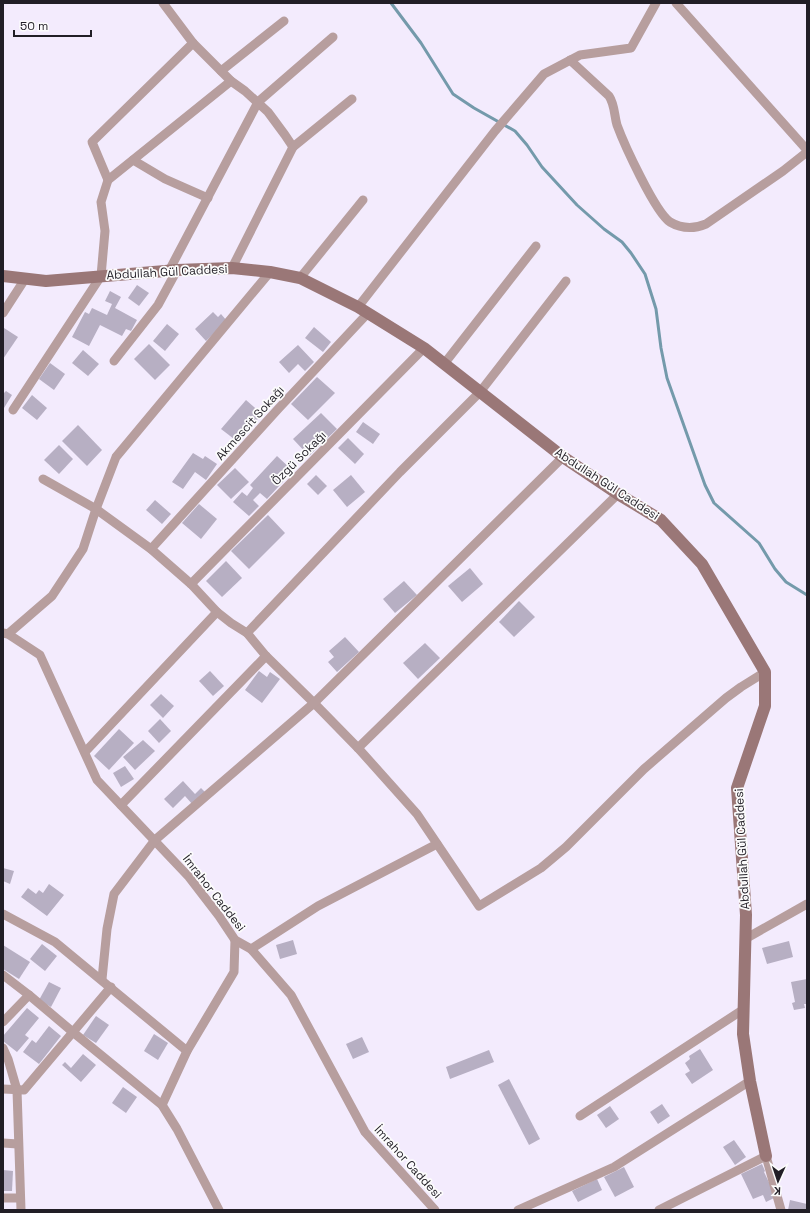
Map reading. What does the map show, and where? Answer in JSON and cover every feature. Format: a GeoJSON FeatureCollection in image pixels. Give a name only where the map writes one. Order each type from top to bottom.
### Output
{"type":"FeatureCollection","features":[{"type":"Feature","properties":{"kind":"street"},"geometry":{"type":"LineString","coordinates":[[163,3],[193,42],[231,82],[258,102],[277,123],[293,147]]}},
{"type":"Feature","properties":{"kind":"street","name":"Akmescit Sokağı"},"geometry":{"type":"LineString","coordinates":[[151,549],[279,408],[363,310],[495,131],[544,74],[580,55],[631,48],[656,3]]}},
{"type":"Feature","properties":{"kind":"street"},"geometry":{"type":"LineString","coordinates":[[570,60],[614,102],[616,123],[629,154],[664,217],[675,225],[688,228],[706,224],[783,171],[807,151],[676,3]]}},
{"type":"Feature","properties":{"kind":"street"},"geometry":{"type":"LineString","coordinates":[[221,71],[284,21]]}},
{"type":"Feature","properties":{"kind":"street"},"geometry":{"type":"LineString","coordinates":[[114,361],[158,305],[174,270],[171,267],[258,102],[333,37]]}},
{"type":"Feature","properties":{"kind":"street"},"geometry":{"type":"LineString","coordinates":[[108,180],[92,142],[193,42]]}},
{"type":"Feature","properties":{"kind":"street"},"geometry":{"type":"LineString","coordinates":[[13,410],[101,276],[105,231],[101,202],[108,180],[231,82]]}},
{"type":"Feature","properties":{"kind":"street"},"geometry":{"type":"LineString","coordinates":[[232,268],[293,147],[352,99]]}},
{"type":"Feature","properties":{"kind":"street"},"geometry":{"type":"LineString","coordinates":[[133,160],[165,179],[208,198]]}},
{"type":"Feature","properties":{"kind":"street"},"geometry":{"type":"LineString","coordinates":[[300,278],[363,200]]}},
{"type":"Feature","properties":{"kind":"street"},"geometry":{"type":"LineString","coordinates":[[444,364],[536,246]]}},
{"type":"Feature","properties":{"kind":"street","name":"Abdullah Gül Caddesi"},"geometry":{"type":"LineString","coordinates":[[3,276],[46,281],[174,270],[232,268],[270,272],[300,278],[363,310],[424,348],[563,457],[618,494],[661,520],[702,564],[765,672],[765,706],[737,788],[746,914],[744,1034],[750,1081],[766,1156]]}},
{"type":"Feature","properties":{"kind":"street"},"geometry":{"type":"LineString","coordinates":[[5,634],[52,596],[83,549],[96,509],[116,457],[270,272]]}},
{"type":"Feature","properties":{"kind":"street"},"geometry":{"type":"LineString","coordinates":[[3,313],[25,279]]}},
{"type":"Feature","properties":{"kind":"street"},"geometry":{"type":"LineString","coordinates":[[247,633],[400,472],[480,392],[566,281]]}},
{"type":"Feature","properties":{"kind":"street","name":"Özgü Sokağı"},"geometry":{"type":"LineString","coordinates":[[191,584],[424,348]]}},
{"type":"Feature","properties":{"kind":"street"},"geometry":{"type":"LineString","coordinates":[[102,979],[107,929],[114,894],[155,840],[314,703],[563,457]]}},
{"type":"Feature","properties":{"kind":"street"},"geometry":{"type":"LineString","coordinates":[[43,479],[96,509],[151,549],[191,584],[217,612],[231,624],[247,633],[266,656],[358,748],[417,814],[479,906],[541,868],[566,847],[650,764],[726,698],[765,672]]}},
{"type":"Feature","properties":{"kind":"street"},"geometry":{"type":"LineString","coordinates":[[358,748],[618,494]]}},
{"type":"Feature","properties":{"kind":"street"},"geometry":{"type":"LineString","coordinates":[[85,752],[217,612]]}},
{"type":"Feature","properties":{"kind":"street","name":"İmrahor Caddesi"},"geometry":{"type":"LineString","coordinates":[[5,634],[40,655],[97,780],[189,877],[219,916],[235,940],[251,949],[291,995],[365,1132],[435,1210]]}},
{"type":"Feature","properties":{"kind":"street"},"geometry":{"type":"LineString","coordinates":[[121,805],[266,656]]}},
{"type":"Feature","properties":{"kind":"street"},"geometry":{"type":"LineString","coordinates":[[251,949],[318,906],[437,844]]}},
{"type":"Feature","properties":{"kind":"street"},"geometry":{"type":"LineString","coordinates":[[745,939],[807,904]]}},
{"type":"Feature","properties":{"kind":"street"},"geometry":{"type":"LineString","coordinates":[[3,914],[55,942],[102,979],[187,1051]]}},
{"type":"Feature","properties":{"kind":"street"},"geometry":{"type":"LineString","coordinates":[[162,1104],[187,1051],[234,972],[235,940]]}},
{"type":"Feature","properties":{"kind":"street"},"geometry":{"type":"LineString","coordinates":[[3,974],[162,1104],[177,1129],[219,1210]]}},
{"type":"Feature","properties":{"kind":"street"},"geometry":{"type":"LineString","coordinates":[[3,1089],[24,1090],[111,988]]}},
{"type":"Feature","properties":{"kind":"street"},"geometry":{"type":"LineString","coordinates":[[3,1022],[30,995]]}},
{"type":"Feature","properties":{"kind":"street"},"geometry":{"type":"LineString","coordinates":[[580,1116],[744,1009]]}},
{"type":"Feature","properties":{"kind":"street"},"geometry":{"type":"LineString","coordinates":[[3,1048],[8,1059],[17,1090],[21,1210]]}},
{"type":"Feature","properties":{"kind":"street"},"geometry":{"type":"LineString","coordinates":[[518,1210],[614,1167],[750,1081]]}},
{"type":"Feature","properties":{"kind":"street"},"geometry":{"type":"LineString","coordinates":[[3,1143],[18,1144]]}},
{"type":"Feature","properties":{"kind":"street"},"geometry":{"type":"LineString","coordinates":[[659,1210],[766,1156],[781,1210]]}},
{"type":"Feature","properties":{"kind":"street"},"geometry":{"type":"LineString","coordinates":[[3,1198],[20,1198]]}},
{"type":"Feature","properties":{"kind":"building"},"geometry":{"type":"Polygon","coordinates":[[[137,285],[149,293],[139,306],[128,298],[137,285]]]}},
{"type":"Feature","properties":{"kind":"building"},"geometry":{"type":"Polygon","coordinates":[[[110,291],[121,297],[115,308],[137,320],[131,331],[126,329],[122,336],[100,325],[89,346],[72,337],[85,312],[89,314],[92,308],[107,315],[112,304],[105,301],[110,291]]]}},
{"type":"Feature","properties":{"kind":"building"},"geometry":{"type":"Polygon","coordinates":[[[213,312],[218,317],[221,314],[227,321],[206,341],[195,329],[213,312]]]}},
{"type":"Feature","properties":{"kind":"building"},"geometry":{"type":"Polygon","coordinates":[[[167,324],[179,334],[165,351],[153,341],[167,324]]]}},
{"type":"Feature","properties":{"kind":"building"},"geometry":{"type":"Polygon","coordinates":[[[314,327],[331,342],[323,352],[305,338],[314,327]]]}},
{"type":"Feature","properties":{"kind":"building"},"geometry":{"type":"Polygon","coordinates":[[[4,328],[18,337],[3,359],[3,330],[4,328]]]}},
{"type":"Feature","properties":{"kind":"building"},"geometry":{"type":"Polygon","coordinates":[[[149,344],[170,365],[155,380],[134,359],[149,344]]]}},
{"type":"Feature","properties":{"kind":"building"},"geometry":{"type":"Polygon","coordinates":[[[298,345],[314,362],[305,371],[298,364],[289,373],[279,362],[298,345]]]}},
{"type":"Feature","properties":{"kind":"building"},"geometry":{"type":"Polygon","coordinates":[[[83,350],[99,364],[88,376],[72,363],[83,350]]]}},
{"type":"Feature","properties":{"kind":"building"},"geometry":{"type":"Polygon","coordinates":[[[50,363],[65,374],[54,390],[39,379],[50,363]]]}},
{"type":"Feature","properties":{"kind":"building"},"geometry":{"type":"Polygon","coordinates":[[[317,377],[335,393],[308,420],[291,404],[317,377]]]}},
{"type":"Feature","properties":{"kind":"building"},"geometry":{"type":"Polygon","coordinates":[[[6,391],[12,395],[4,408],[3,392],[4,393],[6,391]]]}},
{"type":"Feature","properties":{"kind":"building"},"geometry":{"type":"Polygon","coordinates":[[[32,395],[47,408],[37,420],[22,408],[32,395]]]}},
{"type":"Feature","properties":{"kind":"building"},"geometry":{"type":"Polygon","coordinates":[[[246,400],[262,414],[238,442],[221,429],[246,400]]]}},
{"type":"Feature","properties":{"kind":"building"},"geometry":{"type":"Polygon","coordinates":[[[321,413],[337,429],[309,456],[293,439],[321,413]]]}},
{"type":"Feature","properties":{"kind":"building"},"geometry":{"type":"Polygon","coordinates":[[[363,422],[380,434],[373,444],[356,432],[363,422]]]}},
{"type":"Feature","properties":{"kind":"building"},"geometry":{"type":"Polygon","coordinates":[[[78,425],[102,450],[87,466],[62,441],[78,425]]]}},
{"type":"Feature","properties":{"kind":"building"},"geometry":{"type":"Polygon","coordinates":[[[348,438],[364,454],[355,464],[338,448],[348,438]]]}},
{"type":"Feature","properties":{"kind":"building"},"geometry":{"type":"Polygon","coordinates":[[[59,445],[73,459],[59,474],[44,460],[59,445]]]}},
{"type":"Feature","properties":{"kind":"building"},"geometry":{"type":"Polygon","coordinates":[[[193,453],[203,459],[205,456],[217,464],[206,480],[195,472],[183,489],[172,482],[193,453]]]}},
{"type":"Feature","properties":{"kind":"building"},"geometry":{"type":"Polygon","coordinates":[[[277,456],[293,471],[267,499],[260,493],[253,500],[259,506],[249,516],[233,502],[242,492],[247,496],[253,488],[250,485],[277,456]]]}},
{"type":"Feature","properties":{"kind":"building"},"geometry":{"type":"Polygon","coordinates":[[[235,468],[249,482],[231,499],[217,485],[235,468]]]}},
{"type":"Feature","properties":{"kind":"building"},"geometry":{"type":"Polygon","coordinates":[[[316,475],[327,486],[318,495],[307,484],[316,475]]]}},
{"type":"Feature","properties":{"kind":"building"},"geometry":{"type":"Polygon","coordinates":[[[351,475],[365,492],[347,507],[333,490],[351,475]]]}},
{"type":"Feature","properties":{"kind":"building"},"geometry":{"type":"Polygon","coordinates":[[[155,500],[171,514],[162,524],[146,510],[155,500]]]}},
{"type":"Feature","properties":{"kind":"building"},"geometry":{"type":"Polygon","coordinates":[[[199,504],[217,519],[201,539],[182,523],[199,504]]]}},
{"type":"Feature","properties":{"kind":"building"},"geometry":{"type":"Polygon","coordinates":[[[268,515],[285,533],[249,569],[231,551],[268,515]]]}},
{"type":"Feature","properties":{"kind":"building"},"geometry":{"type":"Polygon","coordinates":[[[226,561],[242,578],[222,597],[206,581],[226,561]]]}},
{"type":"Feature","properties":{"kind":"building"},"geometry":{"type":"Polygon","coordinates":[[[470,568],[483,584],[462,602],[448,586],[470,568]]]}},
{"type":"Feature","properties":{"kind":"building"},"geometry":{"type":"Polygon","coordinates":[[[404,581],[417,595],[395,613],[383,599],[404,581]]]}},
{"type":"Feature","properties":{"kind":"building"},"geometry":{"type":"Polygon","coordinates":[[[519,601],[535,617],[514,637],[499,622],[519,601]]]}},
{"type":"Feature","properties":{"kind":"building"},"geometry":{"type":"Polygon","coordinates":[[[345,637],[359,652],[337,672],[328,662],[334,657],[329,651],[345,637]]]}},
{"type":"Feature","properties":{"kind":"building"},"geometry":{"type":"Polygon","coordinates":[[[425,643],[440,658],[418,679],[403,663],[425,643]]]}},
{"type":"Feature","properties":{"kind":"building"},"geometry":{"type":"Polygon","coordinates":[[[210,671],[224,686],[213,696],[199,681],[210,671]]]}},
{"type":"Feature","properties":{"kind":"building"},"geometry":{"type":"Polygon","coordinates":[[[259,671],[267,677],[270,672],[280,679],[262,703],[245,690],[259,671]]]}},
{"type":"Feature","properties":{"kind":"building"},"geometry":{"type":"Polygon","coordinates":[[[161,694],[174,706],[163,718],[150,705],[161,694]]]}},
{"type":"Feature","properties":{"kind":"building"},"geometry":{"type":"Polygon","coordinates":[[[160,719],[171,731],[159,743],[148,731],[160,719]]]}},
{"type":"Feature","properties":{"kind":"building"},"geometry":{"type":"Polygon","coordinates":[[[119,729],[134,743],[109,770],[94,756],[119,729]]]}},
{"type":"Feature","properties":{"kind":"building"},"geometry":{"type":"Polygon","coordinates":[[[143,740],[155,751],[135,770],[123,757],[143,740]]]}},
{"type":"Feature","properties":{"kind":"building"},"geometry":{"type":"Polygon","coordinates":[[[125,766],[134,779],[121,787],[113,773],[125,766]]]}},
{"type":"Feature","properties":{"kind":"building"},"geometry":{"type":"Polygon","coordinates":[[[183,781],[195,794],[201,788],[206,793],[193,805],[185,796],[173,808],[164,799],[183,781]]]}},
{"type":"Feature","properties":{"kind":"building"},"geometry":{"type":"Polygon","coordinates":[[[3,868],[14,871],[10,884],[3,881],[3,868]]]}},
{"type":"Feature","properties":{"kind":"building"},"geometry":{"type":"Polygon","coordinates":[[[49,884],[64,895],[47,916],[21,897],[28,888],[36,894],[39,890],[43,893],[49,884]]]}},
{"type":"Feature","properties":{"kind":"building"},"geometry":{"type":"Polygon","coordinates":[[[293,940],[297,954],[280,959],[276,945],[293,940]]]}},
{"type":"Feature","properties":{"kind":"building"},"geometry":{"type":"Polygon","coordinates":[[[789,941],[793,957],[767,964],[762,948],[789,941]]]}},
{"type":"Feature","properties":{"kind":"building"},"geometry":{"type":"Polygon","coordinates":[[[42,944],[57,956],[45,971],[30,959],[42,944]]]}},
{"type":"Feature","properties":{"kind":"building"},"geometry":{"type":"Polygon","coordinates":[[[3,945],[30,962],[19,979],[3,969],[3,945]]]}},
{"type":"Feature","properties":{"kind":"building"},"geometry":{"type":"Polygon","coordinates":[[[807,979],[807,1004],[804,1004],[805,1008],[794,1010],[792,1003],[795,1002],[791,982],[807,979]]]}},
{"type":"Feature","properties":{"kind":"building"},"geometry":{"type":"Polygon","coordinates":[[[49,982],[61,988],[51,1007],[39,1000],[49,982]]]}},
{"type":"Feature","properties":{"kind":"building"},"geometry":{"type":"Polygon","coordinates":[[[27,1008],[39,1018],[25,1035],[29,1038],[17,1052],[3,1041],[3,1036],[27,1008]]]}},
{"type":"Feature","properties":{"kind":"building"},"geometry":{"type":"Polygon","coordinates":[[[96,1016],[109,1025],[96,1043],[83,1035],[96,1016]]]}},
{"type":"Feature","properties":{"kind":"building"},"geometry":{"type":"Polygon","coordinates":[[[49,1026],[61,1036],[39,1064],[23,1052],[32,1040],[36,1043],[49,1026]]]}},
{"type":"Feature","properties":{"kind":"building"},"geometry":{"type":"Polygon","coordinates":[[[154,1034],[168,1043],[158,1060],[144,1051],[154,1034]]]}},
{"type":"Feature","properties":{"kind":"building"},"geometry":{"type":"Polygon","coordinates":[[[362,1037],[369,1052],[353,1059],[346,1044],[362,1037]]]}},
{"type":"Feature","properties":{"kind":"building"},"geometry":{"type":"Polygon","coordinates":[[[700,1049],[713,1070],[692,1084],[685,1074],[690,1071],[685,1063],[690,1059],[689,1056],[700,1049]]]}},
{"type":"Feature","properties":{"kind":"building"},"geometry":{"type":"Polygon","coordinates":[[[489,1050],[494,1062],[450,1079],[446,1067],[489,1050]]]}},
{"type":"Feature","properties":{"kind":"building"},"geometry":{"type":"Polygon","coordinates":[[[83,1054],[96,1065],[81,1082],[62,1065],[65,1062],[71,1068],[83,1054]]]}},
{"type":"Feature","properties":{"kind":"building"},"geometry":{"type":"Polygon","coordinates":[[[509,1079],[540,1139],[529,1145],[498,1085],[509,1079]]]}},
{"type":"Feature","properties":{"kind":"building"},"geometry":{"type":"Polygon","coordinates":[[[123,1087],[137,1097],[126,1113],[112,1103],[123,1087]]]}},
{"type":"Feature","properties":{"kind":"building"},"geometry":{"type":"Polygon","coordinates":[[[662,1104],[670,1116],[658,1124],[650,1112],[662,1104]]]}},
{"type":"Feature","properties":{"kind":"building"},"geometry":{"type":"Polygon","coordinates":[[[610,1106],[619,1119],[606,1128],[597,1115],[610,1106]]]}},
{"type":"Feature","properties":{"kind":"building"},"geometry":{"type":"Polygon","coordinates":[[[734,1140],[746,1157],[735,1165],[723,1147],[734,1140]]]}},
{"type":"Feature","properties":{"kind":"building"},"geometry":{"type":"Polygon","coordinates":[[[762,1164],[765,1171],[764,1172],[776,1197],[766,1202],[763,1195],[753,1199],[741,1174],[762,1164]]]}},
{"type":"Feature","properties":{"kind":"building"},"geometry":{"type":"Polygon","coordinates":[[[624,1167],[634,1187],[615,1197],[604,1177],[624,1167]]]}},
{"type":"Feature","properties":{"kind":"building"},"geometry":{"type":"Polygon","coordinates":[[[3,1170],[13,1171],[12,1191],[3,1191],[3,1170]]]}},
{"type":"Feature","properties":{"kind":"building"},"geometry":{"type":"Polygon","coordinates":[[[597,1179],[602,1190],[578,1202],[572,1191],[597,1179]]]}},
{"type":"Feature","properties":{"kind":"building"},"geometry":{"type":"Polygon","coordinates":[[[790,1200],[807,1204],[807,1210],[788,1210],[790,1200]]]}},
{"type":"Feature","properties":{"kind":"waterway"},"geometry":{"type":"LineString","coordinates":[[391,3],[421,43],[453,94],[474,108],[515,131],[527,145],[542,167],[577,205],[604,229],[622,242],[631,253],[645,274],[656,309],[661,348],[667,378],[705,485],[714,503],[759,543],[775,569],[786,582],[807,595]]}}]}
